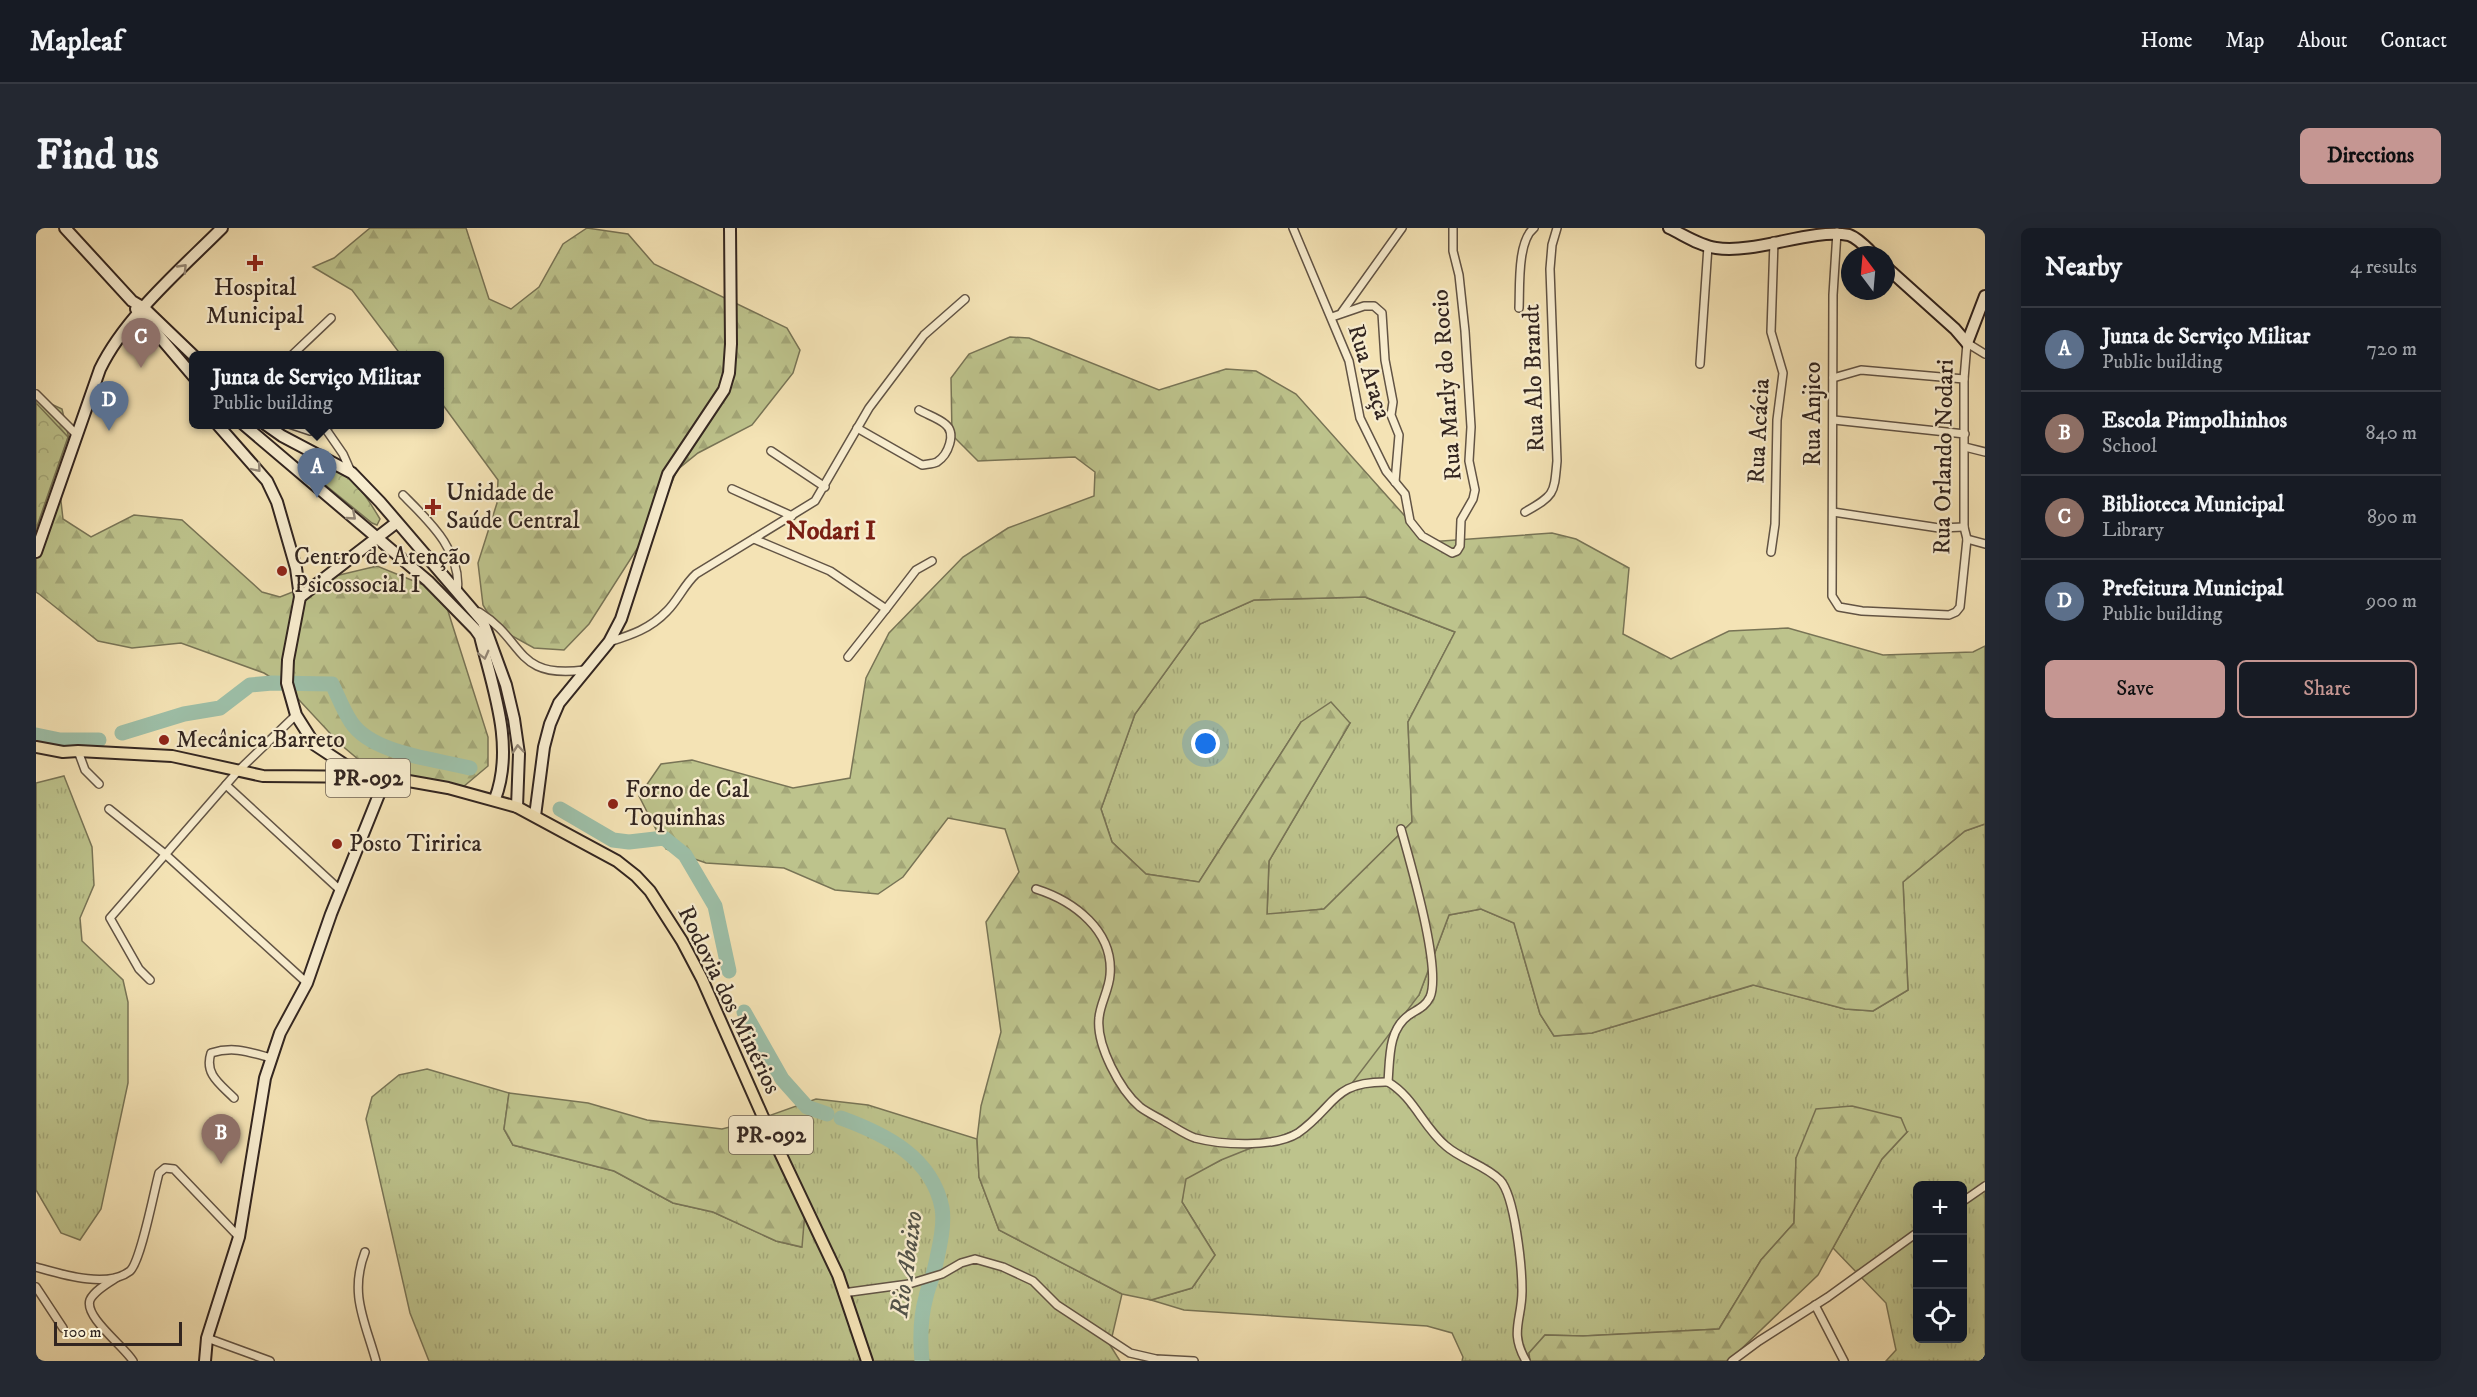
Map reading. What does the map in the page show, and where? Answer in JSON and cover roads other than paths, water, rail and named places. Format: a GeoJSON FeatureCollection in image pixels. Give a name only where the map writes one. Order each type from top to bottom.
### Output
{"type":"FeatureCollection","features":[{"type":"Feature","properties":{"kind":"main road","name":"PR-092"},"geometry":{"type":"LineString","coordinates":[[36,747],[63,752],[78,750],[171,756],[263,776],[386,777],[495,799]]}},
{"type":"Feature","properties":{"kind":"main road","name":"Rodovia dos Minérios"},"geometry":{"type":"LineString","coordinates":[[495,799],[535,816],[617,861],[651,891],[702,979],[763,1117],[838,1275],[867,1361]]}},
{"type":"Feature","properties":{"kind":"street"},"geometry":{"type":"LineString","coordinates":[[65,228],[141,311],[189,371]]}},
{"type":"Feature","properties":{"kind":"street"},"geometry":{"type":"LineString","coordinates":[[36,552],[108,351],[141,311],[222,228]]}},
{"type":"Feature","properties":{"kind":"street"},"geometry":{"type":"LineString","coordinates":[[535,816],[544,747],[550,724],[560,703],[584,670],[609,642],[621,619],[668,474],[724,390],[729,373],[731,344],[730,228]]}},
{"type":"Feature","properties":{"kind":"street","name":"Rua Araça"},"geometry":{"type":"LineString","coordinates":[[1293,228],[1332,317],[1352,373],[1360,418],[1386,471],[1405,494],[1410,521],[1422,536],[1452,553],[1460,546],[1459,536]]}},
{"type":"Feature","properties":{"kind":"street"},"geometry":{"type":"LineString","coordinates":[[1342,312],[1402,228]]}},
{"type":"Feature","properties":{"kind":"street","name":"Rua Marly do Rocio"},"geometry":{"type":"LineString","coordinates":[[1454,228],[1453,251],[1459,275],[1465,331],[1471,427],[1469,461],[1475,490],[1473,499],[1461,519],[1459,536]]}},
{"type":"Feature","properties":{"kind":"street","name":"Rua Alo Brandt"},"geometry":{"type":"LineString","coordinates":[[1519,308],[1522,255],[1526,237],[1534,228]]}},
{"type":"Feature","properties":{"kind":"street","name":"Rua Alo Brandt"},"geometry":{"type":"LineString","coordinates":[[1526,512],[1549,497],[1555,489],[1557,461],[1550,269],[1552,245],[1557,228]]}},
{"type":"Feature","properties":{"kind":"street"},"geometry":{"type":"LineString","coordinates":[[1669,228],[1708,246],[1718,248],[1740,248],[1827,231],[1852,236],[1864,246]]}},
{"type":"Feature","properties":{"kind":"street","name":"Rua Anjico"},"geometry":{"type":"LineString","coordinates":[[1837,232],[1833,295],[1832,596],[1839,607],[1862,612],[1949,615]]}},
{"type":"Feature","properties":{"kind":"street","name":"Rua Acácia"},"geometry":{"type":"LineString","coordinates":[[1771,552],[1775,524],[1777,420],[1783,373],[1771,332],[1774,241]]}},
{"type":"Feature","properties":{"kind":"street"},"geometry":{"type":"LineString","coordinates":[[1700,364],[1708,246]]}},
{"type":"Feature","properties":{"kind":"street"},"geometry":{"type":"LineString","coordinates":[[1895,275],[1955,329],[1967,343],[1985,354]]}},
{"type":"Feature","properties":{"kind":"street","name":"Rua Orlando Nodari"},"geometry":{"type":"LineString","coordinates":[[1949,615],[1960,607],[1967,539],[1964,527],[1964,380],[1967,343],[1975,317],[1985,296]]}},
{"type":"Feature","properties":{"kind":"street"},"geometry":{"type":"LineString","coordinates":[[609,642],[642,631],[667,611],[696,574],[815,501],[868,408],[924,335],[965,299]]}},
{"type":"Feature","properties":{"kind":"street"},"geometry":{"type":"LineString","coordinates":[[1332,317],[1364,306],[1374,306],[1382,313],[1385,360],[1393,402],[1391,415],[1400,435],[1395,482]]}},
{"type":"Feature","properties":{"kind":"street"},"geometry":{"type":"LineString","coordinates":[[141,311],[189,352]]}},
{"type":"Feature","properties":{"kind":"street"},"geometry":{"type":"LineString","coordinates":[[296,351],[331,318]]}},
{"type":"Feature","properties":{"kind":"street"},"geometry":{"type":"LineString","coordinates":[[1833,378],[1861,370],[1964,380]]}},
{"type":"Feature","properties":{"kind":"street"},"geometry":{"type":"LineString","coordinates":[[36,394],[77,435]]}},
{"type":"Feature","properties":{"kind":"street"},"geometry":{"type":"LineString","coordinates":[[857,428],[922,465],[936,462],[944,455],[950,443],[951,433],[947,425],[919,410]]}},
{"type":"Feature","properties":{"kind":"street"},"geometry":{"type":"LineString","coordinates":[[1834,420],[1965,434]]}},
{"type":"Feature","properties":{"kind":"street"},"geometry":{"type":"LineString","coordinates":[[221,429],[267,481],[277,502],[296,568],[300,597],[288,660],[287,683],[296,715],[315,745],[365,778]]}},
{"type":"Feature","properties":{"kind":"street"},"geometry":{"type":"LineString","coordinates":[[249,429],[378,538],[467,618],[480,636],[504,740],[500,785],[495,799]]}},
{"type":"Feature","properties":{"kind":"street"},"geometry":{"type":"LineString","coordinates":[[273,429],[352,473],[472,608],[488,631],[506,685],[514,719],[519,754],[517,807]]}},
{"type":"Feature","properties":{"kind":"street"},"geometry":{"type":"LineString","coordinates":[[304,429],[310,431],[320,429]]}},
{"type":"Feature","properties":{"kind":"street"},"geometry":{"type":"LineString","coordinates":[[326,429],[343,454],[352,473]]}},
{"type":"Feature","properties":{"kind":"street"},"geometry":{"type":"LineString","coordinates":[[287,462],[297,444]]}},
{"type":"Feature","properties":{"kind":"street"},"geometry":{"type":"LineString","coordinates":[[1965,447],[1985,452]]}},
{"type":"Feature","properties":{"kind":"street"},"geometry":{"type":"LineString","coordinates":[[771,451],[825,487]]}},
{"type":"Feature","properties":{"kind":"street"},"geometry":{"type":"LineString","coordinates":[[732,489],[792,516]]}},
{"type":"Feature","properties":{"kind":"street"},"geometry":{"type":"LineString","coordinates":[[403,495],[439,531],[459,579],[458,593]]}},
{"type":"Feature","properties":{"kind":"street"},"geometry":{"type":"LineString","coordinates":[[1833,512],[1939,528],[1964,527]]}},
{"type":"Feature","properties":{"kind":"street"},"geometry":{"type":"LineString","coordinates":[[300,597],[396,523]]}},
{"type":"Feature","properties":{"kind":"street"},"geometry":{"type":"LineString","coordinates":[[754,539],[830,571],[886,609]]}},
{"type":"Feature","properties":{"kind":"street"},"geometry":{"type":"LineString","coordinates":[[1967,539],[1985,544]]}},
{"type":"Feature","properties":{"kind":"street"},"geometry":{"type":"LineString","coordinates":[[848,657],[916,570],[932,561]]}},
{"type":"Feature","properties":{"kind":"street"},"geometry":{"type":"LineString","coordinates":[[472,608],[493,621],[532,665],[556,673],[584,670]]}},
{"type":"Feature","properties":{"kind":"street"},"geometry":{"type":"LineString","coordinates":[[150,980],[138,969],[110,918],[238,771],[296,715]]}},
{"type":"Feature","properties":{"kind":"street"},"geometry":{"type":"LineString","coordinates":[[78,750],[85,770],[99,784]]}},
{"type":"Feature","properties":{"kind":"street"},"geometry":{"type":"LineString","coordinates":[[205,1361],[207,1338],[239,1237],[265,1078],[271,1058],[280,1033],[307,983],[340,890],[386,777]]}},
{"type":"Feature","properties":{"kind":"street"},"geometry":{"type":"LineString","coordinates":[[226,785],[340,890]]}},
{"type":"Feature","properties":{"kind":"street"},"geometry":{"type":"LineString","coordinates":[[109,808],[165,854],[307,983]]}},
{"type":"Feature","properties":{"kind":"street"},"geometry":{"type":"LineString","coordinates":[[1388,1082],[1394,1032],[1409,1015],[1425,1005],[1432,988],[1431,960],[1401,829]]}},
{"type":"Feature","properties":{"kind":"street"},"geometry":{"type":"LineString","coordinates":[[1036,889],[1061,899],[1100,931],[1111,960],[1110,976],[1099,1018],[1100,1036],[1115,1076],[1139,1106],[1193,1137],[1213,1141],[1267,1143],[1285,1140],[1317,1119],[1342,1091],[1351,1086],[1388,1082],[1406,1096],[1425,1123],[1446,1146],[1494,1175],[1507,1191],[1517,1240],[1522,1292],[1516,1329],[1517,1343],[1526,1361]]}},
{"type":"Feature","properties":{"kind":"street"},"geometry":{"type":"LineString","coordinates":[[234,1098],[210,1075],[208,1062],[211,1053],[226,1048],[271,1058]]}},
{"type":"Feature","properties":{"kind":"street"},"geometry":{"type":"LineString","coordinates":[[133,1361],[94,1318],[89,1306],[92,1296],[134,1266],[159,1173],[165,1168],[174,1169],[239,1237]]}},
{"type":"Feature","properties":{"kind":"street"},"geometry":{"type":"LineString","coordinates":[[1967,1199],[1985,1186]]}},
{"type":"Feature","properties":{"kind":"street"},"geometry":{"type":"LineString","coordinates":[[1732,1361],[1913,1235]]}},
{"type":"Feature","properties":{"kind":"street"},"geometry":{"type":"LineString","coordinates":[[366,1252],[360,1265],[357,1296],[376,1361]]}},
{"type":"Feature","properties":{"kind":"street"},"geometry":{"type":"LineString","coordinates":[[843,1293],[909,1284],[942,1274],[961,1263],[975,1259],[1003,1267],[1033,1281],[1057,1305],[1142,1357],[1194,1361]]}},
{"type":"Feature","properties":{"kind":"street"},"geometry":{"type":"LineString","coordinates":[[36,1267],[80,1278],[116,1278]]}},
{"type":"Feature","properties":{"kind":"street"},"geometry":{"type":"LineString","coordinates":[[36,1287],[63,1328]]}},
{"type":"Feature","properties":{"kind":"street"},"geometry":{"type":"LineString","coordinates":[[1815,1305],[1844,1361]]}},
{"type":"Feature","properties":{"kind":"street"},"geometry":{"type":"LineString","coordinates":[[207,1338],[270,1361]]}},
{"type":"Feature","properties":{"kind":"street"},"geometry":{"type":"LineString","coordinates":[[1124,1348],[1134,1361]]}},
{"type":"Feature","properties":{"kind":"waterway","name":"Rio Abaixo"},"geometry":{"type":"LineString","coordinates":[[122,733],[184,714],[220,708],[250,685],[332,684],[351,722],[361,733],[374,741],[405,754],[470,768]]}},
{"type":"Feature","properties":{"kind":"waterway","name":"Rio Abaixo"},"geometry":{"type":"LineString","coordinates":[[36,735],[60,740],[99,740]]}},
{"type":"Feature","properties":{"kind":"waterway","name":"Rio Abaixo"},"geometry":{"type":"LineString","coordinates":[[560,809],[613,840],[629,842],[664,838],[685,855],[715,906],[729,971]]}},
{"type":"Feature","properties":{"kind":"waterway","name":"Rio Abaixo"},"geometry":{"type":"LineString","coordinates":[[744,1012],[782,1079],[807,1107],[827,1114]]}},
{"type":"Feature","properties":{"kind":"waterway","name":"Rio Abaixo"},"geometry":{"type":"LineString","coordinates":[[841,1118],[890,1140],[904,1150],[917,1161],[937,1190],[943,1215],[942,1229],[923,1313],[922,1361]]}},
{"type":"Feature","properties":{"kind":"place","name":"Hospital Municipal"},"geometry":{"type":"Point","coordinates":[255,263]}},
{"type":"Feature","properties":{"kind":"place","name":"Biblioteca Municipal"},"geometry":{"type":"Point","coordinates":[141,368]}},
{"type":"Feature","properties":{"kind":"place","name":"Prefeitura Municipal"},"geometry":{"type":"Point","coordinates":[109,431]}},
{"type":"Feature","properties":{"kind":"place","name":"Junta de Serviço Militar"},"geometry":{"type":"Point","coordinates":[317,498]}},
{"type":"Feature","properties":{"kind":"place","name":"Unidade de Saúde Central"},"geometry":{"type":"Point","coordinates":[433,507]}},
{"type":"Feature","properties":{"kind":"place","name":"Centro de Atenção Psicossocial I"},"geometry":{"type":"Point","coordinates":[282,571]}},
{"type":"Feature","properties":{"kind":"place","name":"Mecânica Barreto"},"geometry":{"type":"Point","coordinates":[164,740]}},
{"type":"Feature","properties":{"kind":"place","name":"Forno de Cal Toquinhas"},"geometry":{"type":"Point","coordinates":[613,804]}},
{"type":"Feature","properties":{"kind":"place","name":"Posto Tiririca"},"geometry":{"type":"Point","coordinates":[337,844]}},
{"type":"Feature","properties":{"kind":"place","name":"Escola Pimpolhinhos"},"geometry":{"type":"Point","coordinates":[221,1164]}},
{"type":"Feature","properties":{"kind":"district","name":"Nodari I"},"geometry":{"type":"Point","coordinates":[831,531]}}]}
